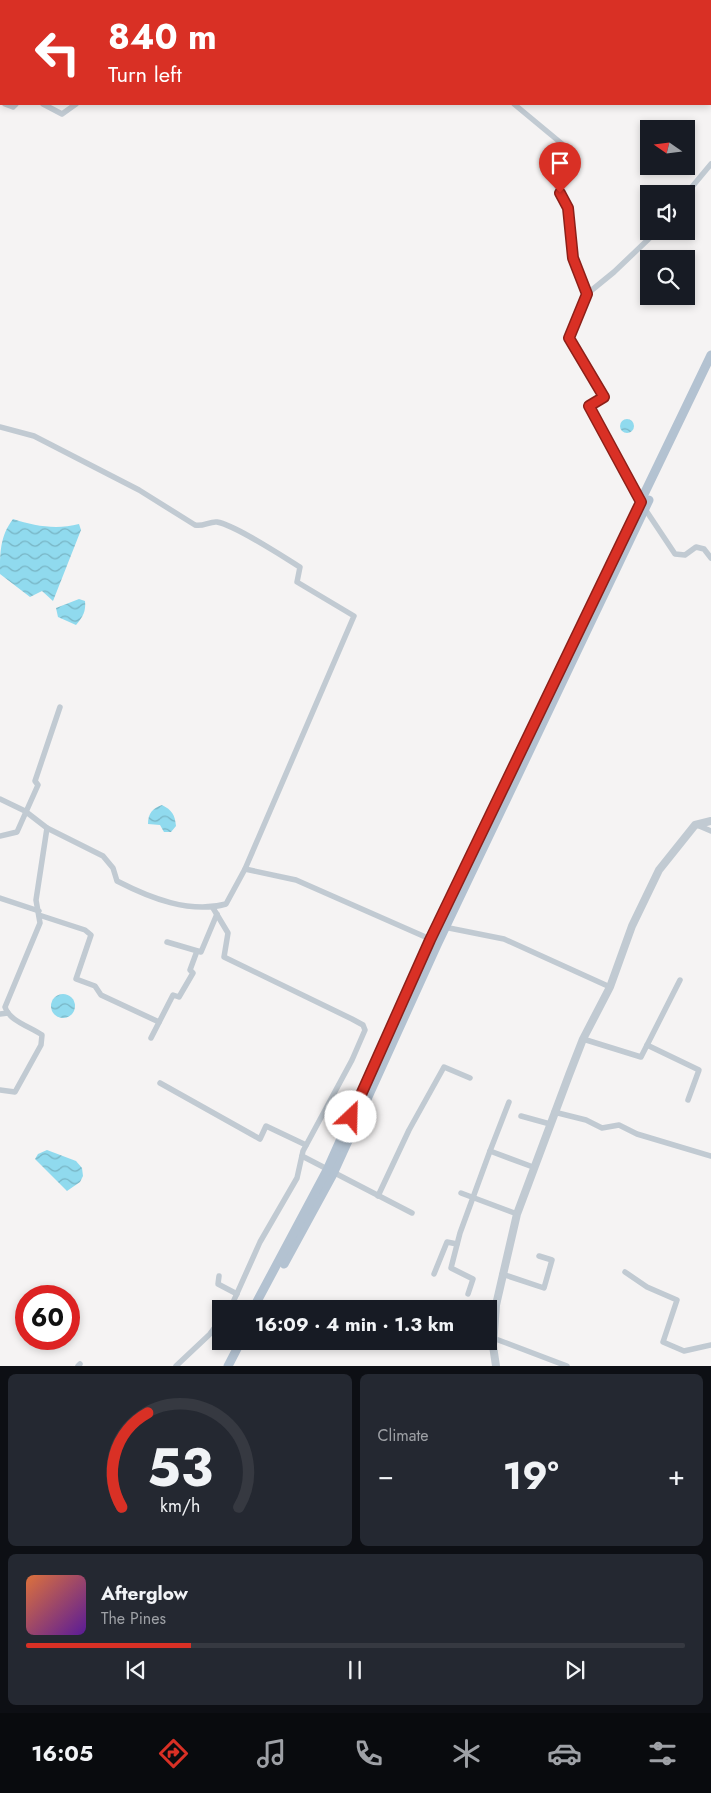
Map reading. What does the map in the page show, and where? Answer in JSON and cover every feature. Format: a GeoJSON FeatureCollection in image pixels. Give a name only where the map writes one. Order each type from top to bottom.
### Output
{"type":"FeatureCollection","features":[{"type":"Feature","properties":{"kind":"main road"},"geometry":{"type":"LineString","coordinates":[[643,506],[711,355]]}},
{"type":"Feature","properties":{"kind":"main road"},"geometry":{"type":"LineString","coordinates":[[264,1300],[330,1172],[442,926],[643,506],[711,369]]}},
{"type":"Feature","properties":{"kind":"main road"},"geometry":{"type":"LineString","coordinates":[[258,1300],[330,1172],[430,940],[442,926]]}},
{"type":"Feature","properties":{"kind":"main road"},"geometry":{"type":"LineString","coordinates":[[222,1366],[230,1350]]}},
{"type":"Feature","properties":{"kind":"main road"},"geometry":{"type":"LineString","coordinates":[[228,1366],[237,1350]]}},
{"type":"Feature","properties":{"kind":"street"},"geometry":{"type":"LineString","coordinates":[[45,105],[62,114],[75,105]]}},
{"type":"Feature","properties":{"kind":"street"},"geometry":{"type":"LineString","coordinates":[[515,105],[561,143],[572,157],[572,164],[554,181],[568,208],[573,258],[587,294]]}},
{"type":"Feature","properties":{"kind":"street"},"geometry":{"type":"LineString","coordinates":[[694,185],[711,164]]}},
{"type":"Feature","properties":{"kind":"street"},"geometry":{"type":"LineString","coordinates":[[647,240],[601,284],[587,294],[569,338],[604,397],[589,406],[643,506],[674,554],[685,556],[696,546],[704,549],[711,558]]}},
{"type":"Feature","properties":{"kind":"street"},"geometry":{"type":"LineString","coordinates":[[0,427],[34,436],[139,490],[195,525],[202,526],[215,521],[229,526],[300,567],[297,582],[354,616],[245,869],[226,904],[215,911],[201,952],[167,942]]}},
{"type":"Feature","properties":{"kind":"street"},"geometry":{"type":"LineString","coordinates":[[0,836],[17,832],[38,784],[35,781],[60,707]]}},
{"type":"Feature","properties":{"kind":"street"},"geometry":{"type":"LineString","coordinates":[[0,799],[25,811],[48,828],[103,856],[113,868],[117,880],[135,890],[183,906],[215,911]]}},
{"type":"Feature","properties":{"kind":"street"},"geometry":{"type":"LineString","coordinates":[[497,1300],[516,1214],[583,1039],[610,987],[632,926],[659,870],[695,825],[711,821]]}},
{"type":"Feature","properties":{"kind":"street"},"geometry":{"type":"LineString","coordinates":[[695,825],[711,831]]}},
{"type":"Feature","properties":{"kind":"street"},"geometry":{"type":"LineString","coordinates":[[0,1090],[15,1092],[41,1045],[42,1034],[14,1018],[5,1006],[40,923],[36,900],[48,828]]}},
{"type":"Feature","properties":{"kind":"street"},"geometry":{"type":"LineString","coordinates":[[245,869],[296,880],[430,940]]}},
{"type":"Feature","properties":{"kind":"street"},"geometry":{"type":"LineString","coordinates":[[0,898],[85,930],[91,934],[76,979],[94,986],[101,995],[159,1022]]}},
{"type":"Feature","properties":{"kind":"street"},"geometry":{"type":"LineString","coordinates":[[215,911],[228,933],[224,957],[352,1019],[363,1025],[365,1030],[352,1060],[306,1145],[297,1178],[260,1242],[234,1300]]}},
{"type":"Feature","properties":{"kind":"street"},"geometry":{"type":"LineString","coordinates":[[442,926],[504,939],[610,987]]}},
{"type":"Feature","properties":{"kind":"street"},"geometry":{"type":"LineString","coordinates":[[151,1038],[172,995],[179,997],[193,973],[190,970],[197,951]]}},
{"type":"Feature","properties":{"kind":"street"},"geometry":{"type":"LineString","coordinates":[[583,1039],[641,1057],[680,980]]}},
{"type":"Feature","properties":{"kind":"street"},"geometry":{"type":"LineString","coordinates":[[0,1014],[8,1012]]}},
{"type":"Feature","properties":{"kind":"street"},"geometry":{"type":"LineString","coordinates":[[647,1045],[699,1070],[688,1100]]}},
{"type":"Feature","properties":{"kind":"street"},"geometry":{"type":"LineString","coordinates":[[378,1196],[409,1130],[444,1067],[470,1078]]}},
{"type":"Feature","properties":{"kind":"street"},"geometry":{"type":"LineString","coordinates":[[160,1083],[260,1139],[266,1126],[306,1145]]}},
{"type":"Feature","properties":{"kind":"street"},"geometry":{"type":"LineString","coordinates":[[468,1294],[473,1279],[450,1268],[472,1198],[509,1102]]}},
{"type":"Feature","properties":{"kind":"street"},"geometry":{"type":"LineString","coordinates":[[554,1112],[586,1120],[602,1128],[619,1125],[637,1134],[711,1156]]}},
{"type":"Feature","properties":{"kind":"street"},"geometry":{"type":"LineString","coordinates":[[521,1116],[550,1124]]}},
{"type":"Feature","properties":{"kind":"street"},"geometry":{"type":"LineString","coordinates":[[490,1151],[533,1167]]}},
{"type":"Feature","properties":{"kind":"street"},"geometry":{"type":"LineString","coordinates":[[302,1156],[412,1214]]}},
{"type":"Feature","properties":{"kind":"street"},"geometry":{"type":"LineString","coordinates":[[461,1193],[516,1214]]}},
{"type":"Feature","properties":{"kind":"street"},"geometry":{"type":"LineString","coordinates":[[434,1274],[447,1242],[457,1244]]}},
{"type":"Feature","properties":{"kind":"street"},"geometry":{"type":"LineString","coordinates":[[502,1274],[544,1288],[552,1260],[539,1256]]}},
{"type":"Feature","properties":{"kind":"street"},"geometry":{"type":"LineString","coordinates":[[625,1272],[647,1287],[677,1300],[663,1342],[684,1350],[711,1345]]}},
{"type":"Feature","properties":{"kind":"street"},"geometry":{"type":"LineString","coordinates":[[219,1276],[218,1284],[237,1294]]}},
{"type":"Feature","properties":{"kind":"street"},"geometry":{"type":"LineString","coordinates":[[176,1366],[212,1331]]}},
{"type":"Feature","properties":{"kind":"street"},"geometry":{"type":"LineString","coordinates":[[497,1340],[567,1366]]}},
{"type":"Feature","properties":{"kind":"street"},"geometry":{"type":"LineString","coordinates":[[494,1350],[496,1366]]}},
{"type":"Feature","properties":{"kind":"water"},"geometry":{"type":"Polygon","coordinates":[[[624,419],[630,419],[634,426],[630,433],[624,433],[620,429],[620,423],[624,419]]]}},
{"type":"Feature","properties":{"kind":"water"},"geometry":{"type":"Polygon","coordinates":[[[13,519],[29,524],[46,526],[62,527],[79,524],[81,530],[53,601],[42,591],[30,597],[0,574],[3,538],[13,519]]]}},
{"type":"Feature","properties":{"kind":"water"},"geometry":{"type":"Polygon","coordinates":[[[79,599],[85,601],[85,608],[82,617],[76,625],[58,617],[56,608],[79,599]]]}},
{"type":"Feature","properties":{"kind":"water"},"geometry":{"type":"Polygon","coordinates":[[[162,805],[171,811],[175,819],[176,826],[171,832],[164,832],[160,825],[148,824],[152,811],[162,805]]]}},
{"type":"Feature","properties":{"kind":"water"},"geometry":{"type":"Polygon","coordinates":[[[63,994],[71,998],[75,1006],[71,1014],[63,1018],[55,1014],[51,1006],[55,998],[63,994]]]}},
{"type":"Feature","properties":{"kind":"water"},"geometry":{"type":"Polygon","coordinates":[[[47,1150],[76,1161],[82,1168],[83,1176],[80,1182],[67,1191],[35,1159],[38,1154],[47,1150]]]}},
{"type":"Feature","properties":{"kind":"route"},"geometry":{"type":"LineString","coordinates":[[351,1117],[430,940],[641,502],[589,406],[604,397],[597,382],[569,338],[587,294],[573,258],[568,208],[560,193]]}}]}
